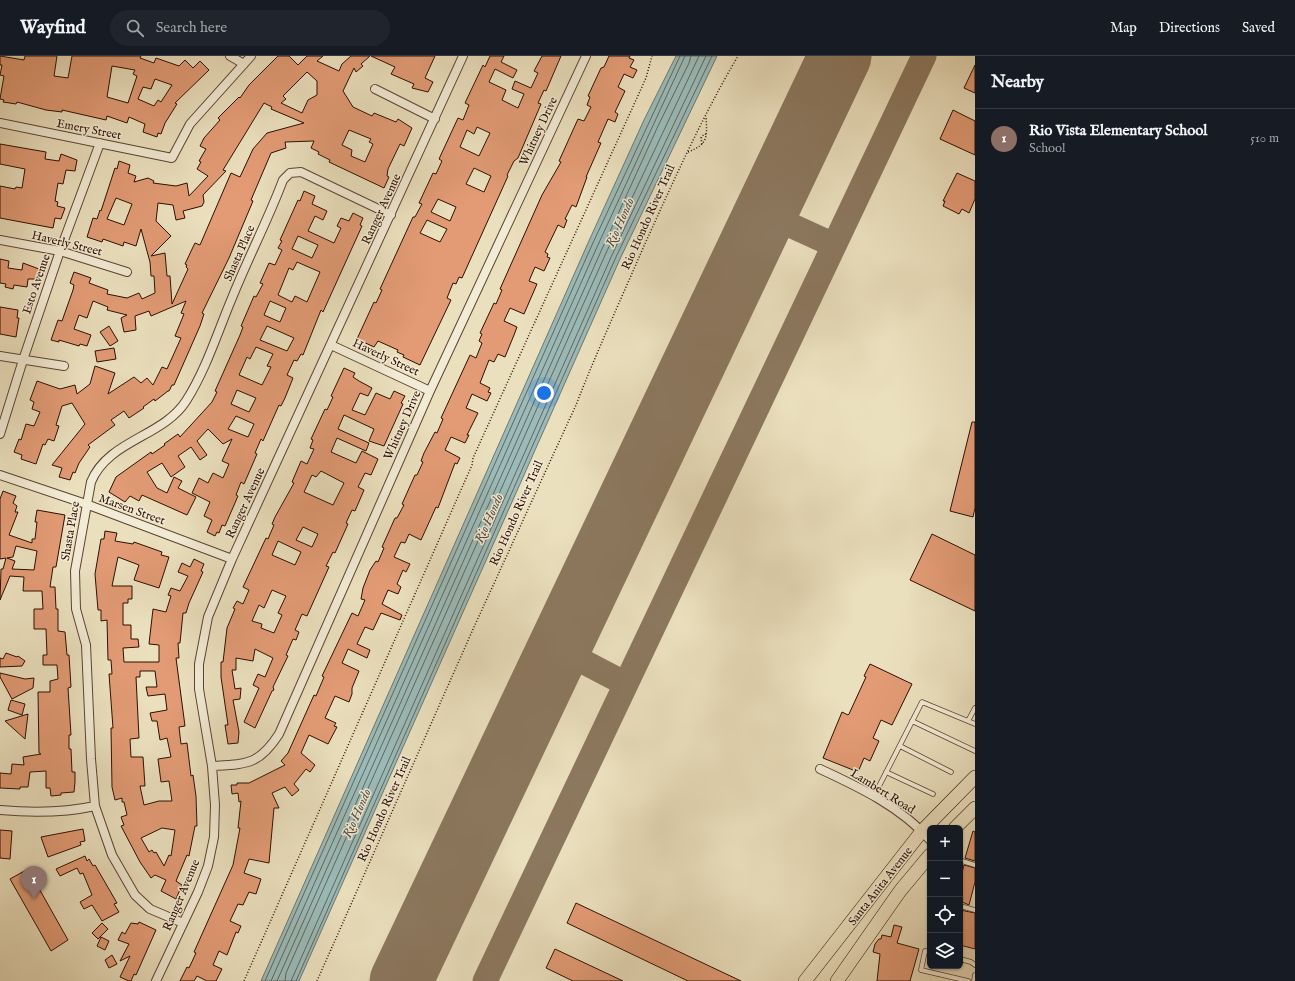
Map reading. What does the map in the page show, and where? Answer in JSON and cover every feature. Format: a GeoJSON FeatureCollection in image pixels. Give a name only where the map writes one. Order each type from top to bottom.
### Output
{"type":"FeatureCollection","features":[{"type":"Feature","properties":{"kind":"main road","name":"Santa Anita Avenue"},"geometry":{"type":"LineString","coordinates":[[805,981],[975,777]]}},
{"type":"Feature","properties":{"kind":"main road"},"geometry":{"type":"LineString","coordinates":[[958,825],[975,808]]}},
{"type":"Feature","properties":{"kind":"main road","name":"Santa Anita Avenue"},"geometry":{"type":"LineString","coordinates":[[837,981],[900,891],[927,858]]}},
{"type":"Feature","properties":{"kind":"street"},"geometry":{"type":"LineString","coordinates":[[230,56],[244,64],[251,56]]}},
{"type":"Feature","properties":{"kind":"street","name":"Ranger Avenue"},"geometry":{"type":"LineString","coordinates":[[156,981],[198,892],[208,866],[214,837],[215,805],[212,766],[199,689],[199,664],[208,617],[232,559],[391,216],[463,56]]}},
{"type":"Feature","properties":{"kind":"street","name":"Whitney Drive"},"geometry":{"type":"LineString","coordinates":[[212,766],[258,760],[269,750],[279,734],[430,391],[586,56]]}},
{"type":"Feature","properties":{"kind":"street","name":"Emery Street"},"geometry":{"type":"LineString","coordinates":[[0,123],[172,158],[190,124],[244,64]]}},
{"type":"Feature","properties":{"kind":"street"},"geometry":{"type":"LineString","coordinates":[[375,89],[435,118]]}},
{"type":"Feature","properties":{"kind":"street","name":"Esto Avenue"},"geometry":{"type":"LineString","coordinates":[[0,434],[60,251],[100,143]]}},
{"type":"Feature","properties":{"kind":"street","name":"Shasta Place"},"geometry":{"type":"LineString","coordinates":[[183,923],[150,909],[135,895],[112,855],[95,806],[91,759],[86,645],[76,609],[75,570],[86,504],[96,469],[113,453],[169,419],[186,401],[213,347],[283,180],[290,173],[301,172],[306,174],[391,216]]}},
{"type":"Feature","properties":{"kind":"street","name":"Haverly Street"},"geometry":{"type":"LineString","coordinates":[[0,240],[60,251],[127,272]]}},
{"type":"Feature","properties":{"kind":"street","name":"Haverly Street"},"geometry":{"type":"LineString","coordinates":[[331,344],[430,391]]}},
{"type":"Feature","properties":{"kind":"street"},"geometry":{"type":"LineString","coordinates":[[0,356],[64,366]]}},
{"type":"Feature","properties":{"kind":"street","name":"Marsen Street"},"geometry":{"type":"LineString","coordinates":[[0,475],[86,504],[232,559]]}},
{"type":"Feature","properties":{"kind":"street","name":"Lambert Road"},"geometry":{"type":"LineString","coordinates":[[820,769],[860,788],[902,814],[926,835]]}},
{"type":"Feature","properties":{"kind":"street"},"geometry":{"type":"LineString","coordinates":[[0,810],[52,813],[95,806]]}},
{"type":"Feature","properties":{"kind":"lane"},"geometry":{"type":"LineString","coordinates":[[874,797],[922,702],[975,724]]}},
{"type":"Feature","properties":{"kind":"lane"},"geometry":{"type":"LineString","coordinates":[[968,722],[975,708]]}},
{"type":"Feature","properties":{"kind":"lane"},"geometry":{"type":"LineString","coordinates":[[912,721],[975,751]]}},
{"type":"Feature","properties":{"kind":"lane"},"geometry":{"type":"LineString","coordinates":[[900,746],[951,772]]}},
{"type":"Feature","properties":{"kind":"lane"},"geometry":{"type":"LineString","coordinates":[[886,772],[933,794]]}},
{"type":"Feature","properties":{"kind":"lane"},"geometry":{"type":"LineString","coordinates":[[963,861],[975,865]]}},
{"type":"Feature","properties":{"kind":"lane"},"geometry":{"type":"LineString","coordinates":[[963,907],[975,910]]}},
{"type":"Feature","properties":{"kind":"lane"},"geometry":{"type":"LineString","coordinates":[[927,951],[925,951],[921,970],[968,981]]}},
{"type":"Feature","properties":{"kind":"lane"},"geometry":{"type":"LineString","coordinates":[[963,960],[975,965]]}},
{"type":"Feature","properties":{"kind":"lane"},"geometry":{"type":"LineString","coordinates":[[974,981],[975,975]]}},
{"type":"Feature","properties":{"kind":"path"},"geometry":{"type":"LineString","coordinates":[[244,981],[472,465],[473,458],[646,78],[652,56]]}},
{"type":"Feature","properties":{"kind":"path","name":"Rio Hondo River Trail"},"geometry":{"type":"LineString","coordinates":[[317,981],[494,584],[554,451],[565,431],[588,371],[688,152],[738,56]]}},
{"type":"Feature","properties":{"kind":"path"},"geometry":{"type":"LineString","coordinates":[[688,152],[702,144],[707,137],[706,115]]}},
{"type":"Feature","properties":{"kind":"path"},"geometry":{"type":"LineString","coordinates":[[702,144],[701,138],[704,134],[707,134]]}},
{"type":"Feature","properties":{"kind":"water","name":"Rio Hondo"},"geometry":{"type":"Polygon","coordinates":[[[676,56],[717,56],[620,259],[299,981],[261,981],[588,243],[644,120],[676,56]]]}},
{"type":"Feature","properties":{"kind":"building"},"geometry":{"type":"Polygon","coordinates":[[[0,56],[24,60],[25,56],[57,56],[54,76],[68,78],[72,56],[141,56],[140,58],[154,63],[156,58],[179,66],[185,60],[193,68],[200,61],[209,70],[175,103],[177,104],[165,123],[161,134],[158,133],[157,137],[143,132],[145,124],[129,117],[127,123],[107,116],[106,120],[62,110],[62,112],[46,110],[17,102],[16,104],[3,102],[4,100],[0,99],[4,76],[0,75],[2,65],[0,65],[0,56]],[[112,66],[107,97],[128,103],[137,76],[133,74],[135,70],[112,66]],[[155,79],[151,89],[143,87],[138,99],[154,106],[158,100],[161,102],[172,85],[155,79]]]}},
{"type":"Feature","properties":{"kind":"building"},"geometry":{"type":"Polygon","coordinates":[[[278,56],[289,56],[298,65],[307,56],[323,56],[317,61],[339,71],[342,64],[351,56],[370,56],[361,64],[363,66],[356,72],[354,68],[343,91],[353,107],[372,116],[374,113],[396,122],[398,119],[412,128],[404,146],[400,144],[388,169],[387,176],[389,177],[384,188],[329,162],[330,160],[318,154],[319,152],[311,148],[314,141],[285,142],[286,148],[271,153],[229,258],[202,313],[204,314],[200,326],[174,385],[172,385],[169,391],[155,401],[154,399],[129,418],[124,411],[111,420],[115,425],[88,445],[90,447],[79,463],[75,473],[73,472],[70,480],[59,477],[62,468],[52,465],[85,424],[72,403],[62,406],[56,425],[59,426],[54,441],[48,439],[45,445],[43,444],[36,464],[21,459],[22,455],[14,452],[19,439],[21,440],[26,424],[34,426],[40,412],[32,409],[34,402],[30,400],[37,381],[60,389],[75,385],[77,394],[90,384],[95,366],[115,373],[108,394],[134,377],[141,383],[147,378],[153,385],[162,367],[167,369],[181,338],[175,336],[184,314],[181,313],[186,301],[151,316],[149,311],[135,316],[136,330],[124,332],[121,318],[127,315],[107,310],[108,307],[93,301],[87,318],[79,315],[74,329],[91,335],[87,346],[80,344],[79,346],[59,340],[59,342],[51,340],[58,320],[62,321],[73,290],[74,285],[70,283],[74,272],[91,278],[89,283],[108,290],[107,294],[127,298],[139,293],[142,299],[155,293],[154,276],[151,276],[150,262],[141,229],[136,246],[124,242],[123,246],[103,239],[102,242],[87,237],[93,218],[97,219],[100,210],[101,211],[115,168],[117,169],[119,161],[130,165],[128,173],[136,176],[134,182],[148,178],[154,181],[153,183],[176,186],[187,183],[189,196],[208,176],[197,169],[201,162],[199,161],[206,149],[200,146],[204,138],[220,120],[218,118],[239,97],[240,98],[249,85],[278,56]],[[307,72],[283,96],[286,99],[281,103],[302,113],[308,100],[317,95],[317,81],[307,72]],[[264,103],[223,170],[226,171],[203,195],[204,202],[202,206],[183,211],[185,218],[176,220],[173,205],[158,203],[156,221],[171,236],[151,256],[165,253],[167,276],[170,276],[172,304],[188,269],[186,267],[187,265],[185,264],[195,243],[200,245],[231,173],[240,177],[253,149],[267,133],[304,123],[271,109],[272,107],[264,103]],[[349,130],[342,145],[352,150],[351,156],[365,162],[373,144],[369,142],[371,139],[349,130]],[[116,198],[107,219],[124,225],[132,204],[116,198]]]}},
{"type":"Feature","properties":{"kind":"building"},"geometry":{"type":"Polygon","coordinates":[[[371,56],[435,56],[425,78],[433,82],[428,92],[412,88],[414,84],[391,74],[395,67],[371,56]]]}},
{"type":"Feature","properties":{"kind":"building"},"geometry":{"type":"Polygon","coordinates":[[[490,56],[504,56],[501,62],[517,70],[513,78],[495,69],[489,82],[506,90],[502,100],[518,108],[524,94],[512,89],[515,81],[531,88],[538,73],[534,71],[542,56],[561,56],[546,91],[544,90],[538,103],[541,104],[518,158],[514,161],[507,175],[508,176],[462,278],[459,277],[456,284],[453,283],[447,298],[451,300],[420,365],[403,357],[404,355],[397,352],[398,350],[378,341],[374,347],[357,339],[374,302],[376,303],[382,290],[380,289],[413,217],[415,217],[422,204],[419,203],[433,173],[436,174],[442,161],[439,159],[458,118],[463,120],[469,105],[465,103],[483,65],[485,67],[490,56]],[[477,127],[474,134],[467,130],[460,147],[479,156],[490,133],[477,127]],[[474,168],[466,184],[484,192],[491,176],[474,168]],[[438,199],[431,212],[450,221],[456,207],[438,199]],[[427,220],[420,233],[440,242],[447,229],[427,220]]]}},
{"type":"Feature","properties":{"kind":"building"},"geometry":{"type":"Polygon","coordinates":[[[609,56],[630,56],[629,58],[634,60],[630,67],[637,70],[633,78],[624,74],[618,87],[625,91],[615,112],[618,114],[615,122],[608,119],[598,142],[601,143],[586,177],[576,207],[572,205],[565,219],[567,220],[564,228],[558,225],[545,252],[548,254],[547,257],[550,258],[544,271],[535,267],[529,281],[537,284],[524,314],[510,308],[504,321],[517,327],[505,357],[498,354],[494,362],[489,360],[480,383],[490,388],[488,392],[491,393],[487,401],[472,394],[466,408],[478,413],[467,435],[469,435],[465,443],[451,437],[445,450],[460,458],[457,464],[455,463],[438,508],[436,507],[421,540],[409,534],[405,543],[401,542],[394,557],[410,564],[406,572],[403,570],[397,584],[401,587],[398,594],[388,590],[382,604],[402,615],[400,620],[381,613],[373,630],[365,627],[357,644],[370,650],[367,658],[348,649],[342,663],[359,671],[352,688],[352,694],[349,702],[335,696],[325,718],[336,723],[334,726],[337,727],[328,744],[309,735],[301,753],[315,765],[310,772],[306,769],[294,784],[299,790],[292,796],[285,787],[272,793],[279,808],[274,808],[269,863],[249,859],[244,873],[261,879],[256,894],[249,892],[243,905],[238,904],[230,921],[241,926],[238,933],[236,932],[227,955],[219,951],[213,965],[222,969],[216,981],[207,981],[197,976],[194,981],[180,981],[187,967],[189,968],[196,953],[194,952],[233,865],[240,828],[238,828],[241,801],[239,802],[238,793],[232,794],[231,785],[237,785],[237,783],[249,783],[285,765],[281,761],[288,753],[314,695],[316,696],[324,677],[322,676],[352,613],[358,616],[365,600],[361,599],[363,588],[370,570],[376,561],[378,562],[384,548],[382,547],[395,518],[397,518],[404,505],[402,504],[415,475],[417,475],[423,462],[421,461],[424,453],[435,432],[437,433],[443,419],[441,418],[470,355],[476,358],[482,343],[479,341],[482,334],[480,333],[494,303],[496,304],[502,290],[500,289],[542,195],[561,162],[559,161],[578,119],[584,121],[591,107],[587,105],[590,97],[588,96],[601,68],[604,67],[609,56]]]}},
{"type":"Feature","properties":{"kind":"building"},"geometry":{"type":"Polygon","coordinates":[[[975,65],[975,93],[964,88],[975,65]]]}},
{"type":"Feature","properties":{"kind":"building"},"geometry":{"type":"Polygon","coordinates":[[[953,110],[975,121],[975,155],[940,139],[953,110]]]}},
{"type":"Feature","properties":{"kind":"building"},"geometry":{"type":"Polygon","coordinates":[[[0,144],[46,152],[45,159],[59,161],[61,154],[77,160],[75,171],[66,170],[63,184],[58,183],[55,201],[58,202],[57,206],[65,208],[61,219],[55,218],[53,228],[0,218],[0,186],[15,189],[16,187],[22,188],[25,169],[0,164],[0,144]]]}},
{"type":"Feature","properties":{"kind":"building"},"geometry":{"type":"Polygon","coordinates":[[[957,173],[975,181],[975,199],[969,213],[962,209],[959,214],[943,206],[945,201],[943,201],[957,173]]]}},
{"type":"Feature","properties":{"kind":"building"},"geometry":{"type":"Polygon","coordinates":[[[304,191],[315,196],[312,204],[327,211],[323,220],[315,216],[308,231],[334,243],[341,228],[337,226],[341,218],[349,221],[353,213],[363,218],[360,225],[362,226],[323,312],[321,310],[303,355],[301,354],[297,361],[294,360],[287,375],[293,378],[285,398],[281,406],[279,405],[263,441],[261,439],[255,453],[257,454],[244,484],[241,482],[236,495],[238,496],[225,526],[222,525],[219,533],[217,532],[215,536],[207,532],[212,520],[204,516],[210,502],[192,493],[199,478],[208,483],[213,473],[223,478],[229,464],[222,461],[232,439],[223,444],[208,429],[197,441],[207,455],[200,460],[191,447],[178,456],[185,467],[171,477],[162,463],[147,472],[157,488],[167,493],[174,477],[182,481],[178,488],[196,497],[187,515],[142,495],[139,501],[130,496],[125,502],[109,492],[116,477],[151,452],[152,454],[165,445],[164,444],[178,434],[180,437],[212,402],[217,392],[215,391],[240,335],[243,327],[241,326],[254,296],[256,297],[263,284],[260,283],[269,263],[275,265],[282,250],[278,248],[282,241],[280,240],[298,200],[300,201],[304,191]],[[298,236],[292,249],[312,258],[318,245],[298,236]],[[297,262],[293,270],[289,268],[278,295],[292,302],[295,296],[307,302],[320,272],[297,262]],[[270,301],[264,315],[280,322],[286,308],[270,301]],[[267,326],[260,340],[287,351],[294,338],[267,326]],[[256,347],[250,359],[247,357],[239,375],[262,385],[271,367],[267,366],[273,354],[256,347]],[[237,390],[231,404],[249,412],[256,398],[237,390]],[[236,416],[228,429],[248,437],[254,424],[236,416]]]}},
{"type":"Feature","properties":{"kind":"building"},"geometry":{"type":"Polygon","coordinates":[[[0,259],[9,261],[8,268],[22,270],[23,263],[39,269],[38,279],[28,279],[27,287],[14,285],[13,289],[5,287],[6,284],[0,283],[0,259]]]}},
{"type":"Feature","properties":{"kind":"building"},"geometry":{"type":"Polygon","coordinates":[[[0,307],[18,310],[17,318],[19,318],[16,337],[0,334],[0,307]]]}},
{"type":"Feature","properties":{"kind":"building"},"geometry":{"type":"Polygon","coordinates":[[[109,326],[118,341],[110,346],[100,332],[109,326]]]}},
{"type":"Feature","properties":{"kind":"building"},"geometry":{"type":"Polygon","coordinates":[[[114,348],[116,359],[97,362],[95,351],[114,348]]]}},
{"type":"Feature","properties":{"kind":"building"},"geometry":{"type":"Polygon","coordinates":[[[344,368],[355,373],[353,377],[372,388],[368,396],[360,393],[352,410],[365,415],[376,393],[390,399],[394,391],[405,396],[401,403],[403,404],[384,446],[369,441],[374,429],[344,415],[338,429],[369,443],[366,451],[337,438],[331,452],[356,463],[362,451],[378,459],[371,475],[365,473],[358,487],[364,490],[355,511],[352,510],[346,523],[348,524],[335,553],[333,552],[326,566],[329,567],[307,616],[302,614],[295,630],[299,632],[296,640],[293,639],[286,655],[288,656],[273,687],[274,690],[272,691],[255,728],[244,722],[259,688],[253,685],[258,674],[265,677],[273,658],[255,649],[253,661],[236,658],[236,670],[232,670],[235,689],[241,688],[240,699],[233,700],[239,732],[238,743],[228,744],[225,725],[228,725],[221,677],[221,662],[223,662],[227,628],[235,609],[233,608],[237,601],[243,604],[249,590],[243,587],[266,538],[268,539],[274,525],[272,524],[275,517],[294,483],[292,482],[301,461],[307,464],[314,449],[310,448],[313,440],[311,439],[325,409],[327,410],[333,397],[331,396],[344,368]],[[321,471],[316,477],[312,475],[304,492],[333,505],[344,483],[321,471]],[[303,527],[296,540],[312,547],[318,534],[303,527]],[[278,541],[272,555],[295,565],[301,552],[278,541]],[[272,590],[264,608],[259,605],[252,621],[262,624],[261,628],[274,633],[282,615],[278,613],[286,596],[272,590]]]}},
{"type":"Feature","properties":{"kind":"building"},"geometry":{"type":"Polygon","coordinates":[[[972,422],[975,422],[975,508],[973,517],[950,511],[972,422]]]}},
{"type":"Feature","properties":{"kind":"building"},"geometry":{"type":"Polygon","coordinates":[[[3,491],[16,496],[13,503],[17,506],[15,512],[18,512],[9,535],[32,543],[32,539],[35,539],[37,510],[65,515],[56,567],[53,567],[50,587],[55,587],[56,609],[58,609],[58,631],[65,632],[67,655],[69,655],[71,687],[68,688],[71,735],[69,735],[69,749],[71,749],[72,772],[75,772],[75,782],[74,792],[61,793],[61,795],[51,796],[50,788],[46,788],[46,771],[30,772],[28,787],[20,787],[20,789],[0,788],[0,773],[11,774],[12,764],[24,765],[23,757],[41,754],[39,753],[38,692],[50,692],[50,681],[58,679],[57,665],[43,665],[43,655],[47,655],[46,629],[34,629],[34,609],[43,609],[42,591],[23,591],[24,577],[10,576],[0,600],[1,569],[3,569],[6,558],[0,559],[0,499],[3,491]],[[16,546],[13,557],[7,558],[15,561],[12,569],[34,570],[37,551],[16,546]]]}},
{"type":"Feature","properties":{"kind":"building"},"geometry":{"type":"Polygon","coordinates":[[[105,531],[117,533],[115,541],[133,544],[134,542],[162,552],[161,555],[169,557],[159,588],[134,580],[139,565],[118,557],[112,586],[132,586],[132,599],[128,599],[128,603],[123,603],[123,625],[131,625],[131,639],[138,639],[139,647],[123,648],[124,662],[159,662],[159,645],[149,644],[153,609],[166,612],[171,596],[168,595],[171,588],[180,591],[188,576],[178,572],[182,563],[190,567],[194,559],[204,564],[201,571],[203,572],[186,613],[183,613],[180,643],[178,643],[179,658],[176,658],[185,726],[179,727],[181,744],[187,743],[191,776],[193,775],[196,796],[197,826],[195,826],[189,856],[187,855],[176,881],[182,885],[176,899],[161,891],[166,880],[155,875],[151,878],[140,862],[121,826],[124,825],[121,817],[127,815],[124,802],[122,802],[122,798],[115,800],[112,787],[111,728],[113,728],[109,674],[112,674],[111,660],[108,660],[107,620],[101,621],[101,610],[98,610],[95,574],[101,539],[104,539],[105,531]],[[140,671],[140,677],[136,677],[139,738],[130,739],[131,757],[143,757],[145,786],[140,786],[144,805],[159,801],[172,801],[169,781],[161,782],[158,759],[171,757],[167,738],[160,740],[157,721],[152,721],[150,713],[167,710],[165,694],[148,696],[146,687],[157,687],[155,671],[140,671]],[[162,828],[141,838],[149,852],[152,850],[154,853],[156,852],[164,866],[169,855],[171,856],[175,830],[162,828]]]}},
{"type":"Feature","properties":{"kind":"building"},"geometry":{"type":"Polygon","coordinates":[[[932,534],[975,555],[975,611],[910,580],[932,534]]]}},
{"type":"Feature","properties":{"kind":"building"},"geometry":{"type":"Polygon","coordinates":[[[6,653],[17,657],[18,656],[25,661],[22,666],[0,667],[0,658],[3,659],[6,653]]]}},
{"type":"Feature","properties":{"kind":"building"},"geometry":{"type":"Polygon","coordinates":[[[870,664],[912,684],[892,725],[881,720],[873,738],[879,741],[870,761],[864,758],[858,772],[823,758],[842,712],[848,715],[849,714],[866,677],[864,676],[870,664]]]}},
{"type":"Feature","properties":{"kind":"building"},"geometry":{"type":"Polygon","coordinates":[[[0,673],[25,679],[34,678],[33,688],[12,699],[0,677],[0,673]]]}},
{"type":"Feature","properties":{"kind":"building"},"geometry":{"type":"Polygon","coordinates":[[[11,700],[25,704],[22,715],[8,710],[11,700]]]}},
{"type":"Feature","properties":{"kind":"building"},"geometry":{"type":"Polygon","coordinates":[[[28,714],[25,739],[5,721],[28,714]]]}},
{"type":"Feature","properties":{"kind":"building"},"geometry":{"type":"Polygon","coordinates":[[[83,829],[85,841],[80,842],[81,845],[48,857],[41,837],[83,829]]]}},
{"type":"Feature","properties":{"kind":"building"},"geometry":{"type":"Polygon","coordinates":[[[0,830],[12,831],[10,859],[0,858],[0,830]]]}},
{"type":"Feature","properties":{"kind":"building"},"geometry":{"type":"Polygon","coordinates":[[[973,831],[975,832],[975,861],[965,858],[973,831]]]}},
{"type":"Feature","properties":{"kind":"building"},"geometry":{"type":"Polygon","coordinates":[[[85,856],[87,861],[89,859],[93,866],[95,865],[117,903],[114,904],[119,912],[102,921],[92,905],[84,909],[80,902],[92,895],[83,873],[80,874],[77,868],[60,876],[56,869],[85,856]]]}},
{"type":"Feature","properties":{"kind":"building"},"geometry":{"type":"Polygon","coordinates":[[[964,865],[975,868],[975,882],[969,905],[963,902],[964,865]]]}},
{"type":"Feature","properties":{"kind":"building"},"geometry":{"type":"Polygon","coordinates":[[[28,869],[68,940],[51,951],[10,879],[28,869]]]}},
{"type":"Feature","properties":{"kind":"building"},"geometry":{"type":"Polygon","coordinates":[[[576,903],[741,981],[688,981],[567,923],[576,903]]]}},
{"type":"Feature","properties":{"kind":"building"},"geometry":{"type":"Polygon","coordinates":[[[963,911],[975,913],[975,949],[963,946],[963,911]]]}},
{"type":"Feature","properties":{"kind":"building"},"geometry":{"type":"Polygon","coordinates":[[[139,922],[156,930],[136,975],[134,974],[131,981],[129,981],[120,977],[130,956],[120,961],[129,944],[118,940],[122,932],[125,934],[131,923],[138,924],[139,922]]]}},
{"type":"Feature","properties":{"kind":"building"},"geometry":{"type":"Polygon","coordinates":[[[102,923],[108,929],[98,939],[92,933],[102,923]]]}},
{"type":"Feature","properties":{"kind":"building"},"geometry":{"type":"Polygon","coordinates":[[[894,925],[902,927],[897,943],[919,949],[910,981],[877,981],[880,954],[873,952],[875,944],[879,939],[881,939],[882,935],[891,937],[894,925]]]}},
{"type":"Feature","properties":{"kind":"building"},"geometry":{"type":"Polygon","coordinates":[[[101,937],[109,941],[105,950],[97,946],[101,937]]]}},
{"type":"Feature","properties":{"kind":"building"},"geometry":{"type":"Polygon","coordinates":[[[555,949],[623,981],[573,981],[546,968],[555,949]]]}},
{"type":"Feature","properties":{"kind":"building"},"geometry":{"type":"Polygon","coordinates":[[[112,955],[117,964],[109,968],[105,960],[112,955]]]}},
{"type":"Feature","properties":{"kind":"taxiway"},"geometry":{"type":"LineString","coordinates":[[485,981],[924,56]]}},
{"type":"Feature","properties":{"kind":"taxiway"},"geometry":{"type":"LineString","coordinates":[[766,214],[834,245]]}},
{"type":"Feature","properties":{"kind":"taxiway"},"geometry":{"type":"LineString","coordinates":[[559,649],[626,684]]}},
{"type":"Feature","properties":{"kind":"runway"},"geometry":{"type":"LineString","coordinates":[[401,981],[840,56]]}},
{"type":"Feature","properties":{"kind":"place","name":"Rio Vista Elementary School"},"geometry":{"type":"Point","coordinates":[34,899]}}]}
